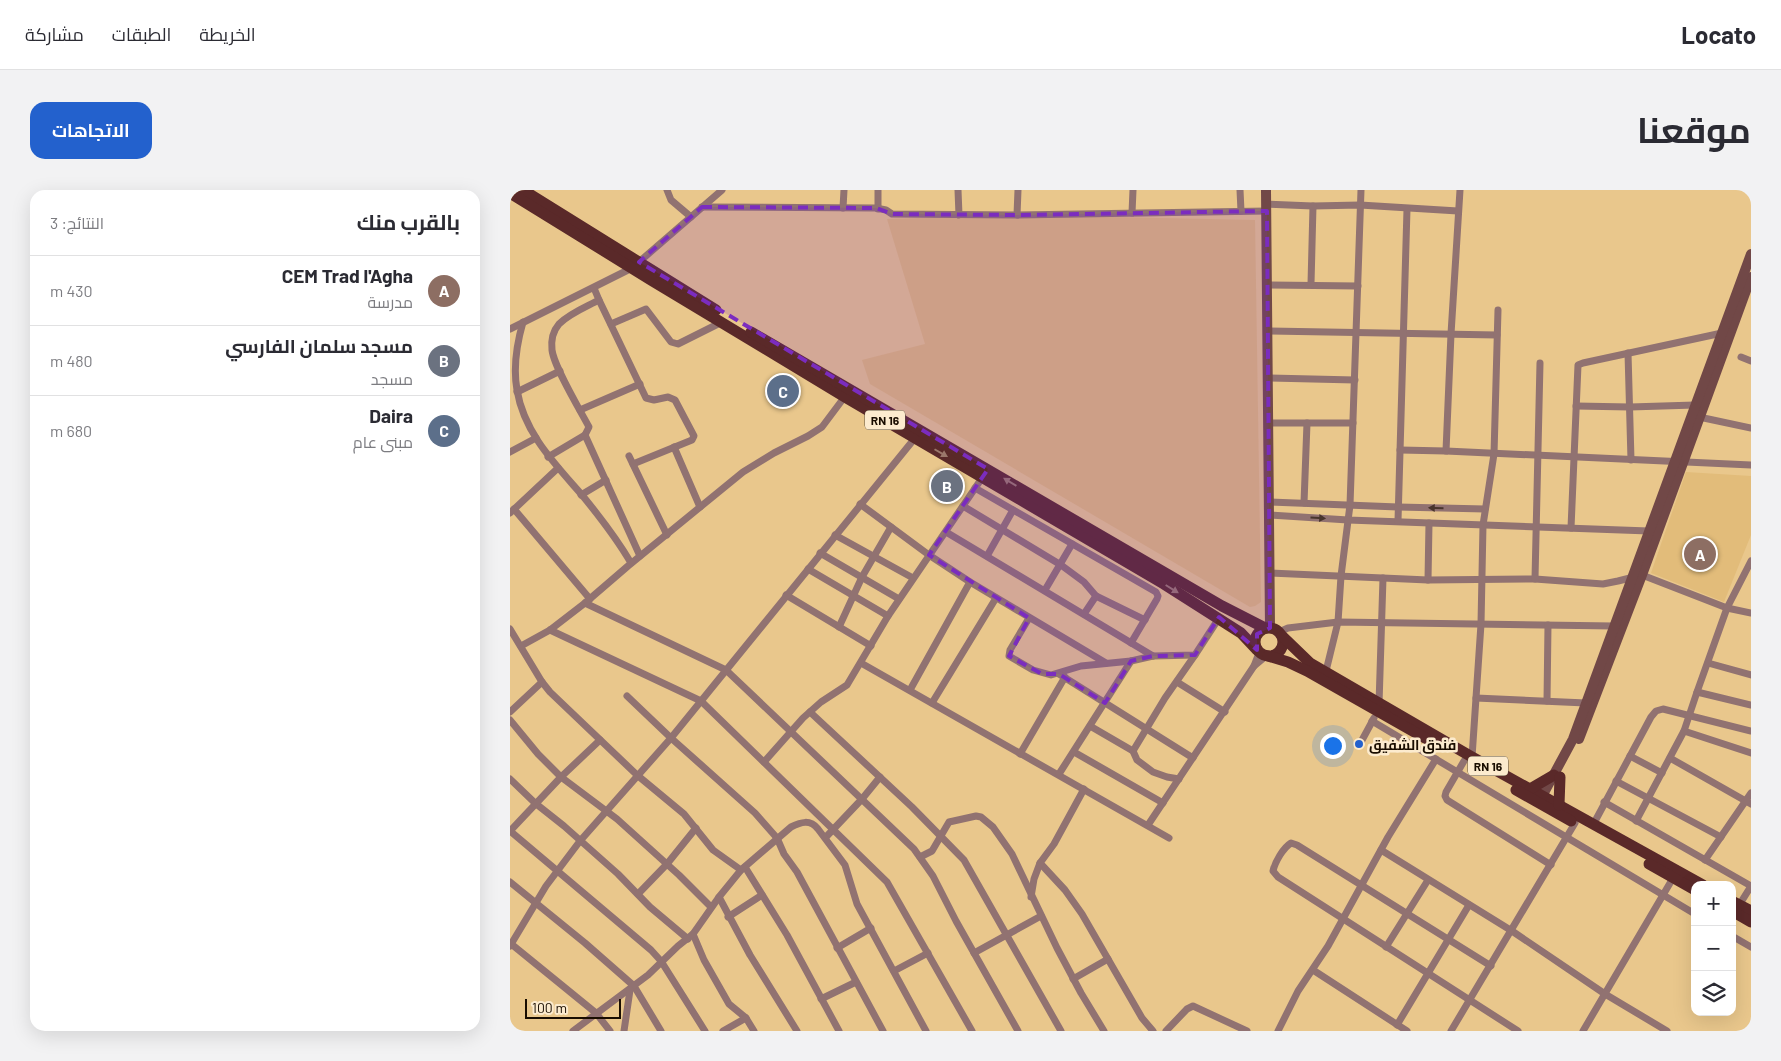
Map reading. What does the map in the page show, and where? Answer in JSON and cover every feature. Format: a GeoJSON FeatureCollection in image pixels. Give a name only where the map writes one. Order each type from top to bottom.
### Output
{"type":"FeatureCollection","features":[{"type":"Feature","properties":{"kind":"main road","name":"RN 16"},"geometry":{"type":"LineString","coordinates":[[522,190],[722,322],[1222,606],[1274,631],[1304,658],[1326,672],[1377,712]]}},
{"type":"Feature","properties":{"kind":"main road","name":"RN 16"},"geometry":{"type":"LineString","coordinates":[[510,193],[752,332],[915,438],[986,473],[1117,563],[1219,618],[1242,633],[1262,654],[1294,665],[1377,712],[1530,789],[1543,801],[1559,805],[1696,881]]}},
{"type":"Feature","properties":{"kind":"main road"},"geometry":{"type":"LineString","coordinates":[[1260,630],[1274,631],[1283,640],[1281,650],[1277,653],[1262,654],[1254,644],[1255,639],[1260,630]]}},
{"type":"Feature","properties":{"kind":"main road","name":"RN 16"},"geometry":{"type":"LineString","coordinates":[[1468,759],[1691,888]]}},
{"type":"Feature","properties":{"kind":"main road"},"geometry":{"type":"LineString","coordinates":[[1530,789],[1557,776],[1559,805]]}},
{"type":"Feature","properties":{"kind":"main road"},"geometry":{"type":"LineString","coordinates":[[1736,907],[1751,911]]}},
{"type":"Feature","properties":{"kind":"main road"},"geometry":{"type":"LineString","coordinates":[[1736,908],[1751,922]]}},
{"type":"Feature","properties":{"kind":"street"},"geometry":{"type":"LineString","coordinates":[[667,190],[671,200],[691,217]]}},
{"type":"Feature","properties":{"kind":"street"},"geometry":{"type":"LineString","coordinates":[[510,328],[594,288],[635,265],[722,190]]}},
{"type":"Feature","properties":{"kind":"street"},"geometry":{"type":"LineString","coordinates":[[843,208],[844,190]]}},
{"type":"Feature","properties":{"kind":"street"},"geometry":{"type":"LineString","coordinates":[[878,190],[878,208]]}},
{"type":"Feature","properties":{"kind":"street"},"geometry":{"type":"LineString","coordinates":[[958,190],[959,215]]}},
{"type":"Feature","properties":{"kind":"street"},"geometry":{"type":"LineString","coordinates":[[1017,215],[1018,190]]}},
{"type":"Feature","properties":{"kind":"street"},"geometry":{"type":"LineString","coordinates":[[1132,213],[1133,190]]}},
{"type":"Feature","properties":{"kind":"street"},"geometry":{"type":"LineString","coordinates":[[1240,190],[1241,211]]}},
{"type":"Feature","properties":{"kind":"street"},"geometry":{"type":"LineString","coordinates":[[1266,190],[1269,573],[1274,631],[1338,622],[1614,626]]}},
{"type":"Feature","properties":{"kind":"street"},"geometry":{"type":"LineString","coordinates":[[1326,672],[1338,622],[1340,576],[1350,505],[1361,190]]}},
{"type":"Feature","properties":{"kind":"street"},"geometry":{"type":"LineString","coordinates":[[1446,451],[1460,190]]}},
{"type":"Feature","properties":{"kind":"street"},"geometry":{"type":"LineString","coordinates":[[702,207],[878,208],[892,214],[959,215],[1241,211],[1267,207],[1360,205],[1458,211]]}},
{"type":"Feature","properties":{"kind":"street"},"geometry":{"type":"LineString","coordinates":[[1311,284],[1313,206]]}},
{"type":"Feature","properties":{"kind":"street"},"geometry":{"type":"LineString","coordinates":[[1398,521],[1407,209]]}},
{"type":"Feature","properties":{"kind":"street"},"geometry":{"type":"LineString","coordinates":[[1543,801],[1585,725],[1678,462],[1695,405],[1751,254]]}},
{"type":"Feature","properties":{"kind":"street"},"geometry":{"type":"LineString","coordinates":[[1557,776],[1573,739],[1614,626],[1637,576],[1649,531],[1699,417],[1751,277]]}},
{"type":"Feature","properties":{"kind":"street"},"geometry":{"type":"LineString","coordinates":[[1268,285],[1358,286]]}},
{"type":"Feature","properties":{"kind":"street"},"geometry":{"type":"LineString","coordinates":[[594,288],[646,398],[650,400],[668,397],[674,400],[694,437],[633,464]]}},
{"type":"Feature","properties":{"kind":"street"},"geometry":{"type":"LineString","coordinates":[[548,457],[585,435],[589,427],[560,371],[552,350],[554,332],[569,317],[599,300]]}},
{"type":"Feature","properties":{"kind":"street"},"geometry":{"type":"LineString","coordinates":[[611,324],[646,309],[671,342],[678,344],[722,322]]}},
{"type":"Feature","properties":{"kind":"street"},"geometry":{"type":"LineString","coordinates":[[1498,310],[1494,454],[1483,525],[1481,624],[1476,698],[1468,759],[1458,771],[1445,794],[1447,800],[1551,865]]}},
{"type":"Feature","properties":{"kind":"street"},"geometry":{"type":"LineString","coordinates":[[523,322],[517,354],[517,392],[526,419],[548,457],[582,495],[620,544],[631,563]]}},
{"type":"Feature","properties":{"kind":"street"},"geometry":{"type":"LineString","coordinates":[[1268,331],[1497,335]]}},
{"type":"Feature","properties":{"kind":"street"},"geometry":{"type":"LineString","coordinates":[[1572,528],[1578,366],[1628,353],[1722,333]]}},
{"type":"Feature","properties":{"kind":"street"},"geometry":{"type":"LineString","coordinates":[[1628,353],[1632,460]]}},
{"type":"Feature","properties":{"kind":"street"},"geometry":{"type":"LineString","coordinates":[[1741,357],[1751,361]]}},
{"type":"Feature","properties":{"kind":"street"},"geometry":{"type":"LineString","coordinates":[[1536,579],[1540,363]]}},
{"type":"Feature","properties":{"kind":"street"},"geometry":{"type":"LineString","coordinates":[[517,392],[560,371]]}},
{"type":"Feature","properties":{"kind":"street"},"geometry":{"type":"LineString","coordinates":[[1268,378],[1355,380]]}},
{"type":"Feature","properties":{"kind":"street"},"geometry":{"type":"LineString","coordinates":[[580,410],[640,384]]}},
{"type":"Feature","properties":{"kind":"street"},"geometry":{"type":"LineString","coordinates":[[520,646],[550,630],[588,601],[631,563],[757,462],[822,427],[848,393]]}},
{"type":"Feature","properties":{"kind":"street"},"geometry":{"type":"LineString","coordinates":[[1576,406],[1695,405]]}},
{"type":"Feature","properties":{"kind":"street"},"geometry":{"type":"LineString","coordinates":[[1699,417],[1751,428]]}},
{"type":"Feature","properties":{"kind":"street"},"geometry":{"type":"LineString","coordinates":[[1269,423],[1353,423]]}},
{"type":"Feature","properties":{"kind":"street"},"geometry":{"type":"LineString","coordinates":[[1304,503],[1307,423]]}},
{"type":"Feature","properties":{"kind":"street"},"geometry":{"type":"LineString","coordinates":[[585,435],[640,556]]}},
{"type":"Feature","properties":{"kind":"street"},"geometry":{"type":"LineString","coordinates":[[510,452],[536,438]]}},
{"type":"Feature","properties":{"kind":"street"},"geometry":{"type":"LineString","coordinates":[[610,1031],[596,1013],[510,944],[536,903],[580,841],[671,738],[915,438]]}},
{"type":"Feature","properties":{"kind":"street"},"geometry":{"type":"LineString","coordinates":[[674,447],[700,507]]}},
{"type":"Feature","properties":{"kind":"street"},"geometry":{"type":"LineString","coordinates":[[1400,450],[1751,465]]}},
{"type":"Feature","properties":{"kind":"street"},"geometry":{"type":"LineString","coordinates":[[629,456],[667,535]]}},
{"type":"Feature","properties":{"kind":"street"},"geometry":{"type":"LineString","coordinates":[[558,468],[512,511],[588,601],[726,670],[914,849],[933,876],[1015,1030]]}},
{"type":"Feature","properties":{"kind":"street"},"geometry":{"type":"LineString","coordinates":[[764,762],[810,712],[821,702],[847,685],[899,599],[986,473]]}},
{"type":"Feature","properties":{"kind":"street"},"geometry":{"type":"LineString","coordinates":[[582,495],[606,480]]}},
{"type":"Feature","properties":{"kind":"street"},"geometry":{"type":"LineString","coordinates":[[975,488],[1072,544],[1117,563],[1158,594],[1158,599],[1131,643]]}},
{"type":"Feature","properties":{"kind":"street"},"geometry":{"type":"LineString","coordinates":[[1269,502],[1485,509]]}},
{"type":"Feature","properties":{"kind":"street"},"geometry":{"type":"LineString","coordinates":[[860,504],[929,555],[970,582],[1106,663]]}},
{"type":"Feature","properties":{"kind":"street"},"geometry":{"type":"LineString","coordinates":[[963,506],[1061,565],[1084,582],[1096,596],[1145,620]]}},
{"type":"Feature","properties":{"kind":"street"},"geometry":{"type":"LineString","coordinates":[[987,556],[1013,510]]}},
{"type":"Feature","properties":{"kind":"street"},"geometry":{"type":"LineString","coordinates":[[1269,515],[1348,520],[1649,531]]}},
{"type":"Feature","properties":{"kind":"street"},"geometry":{"type":"LineString","coordinates":[[1428,523],[1428,580]]}},
{"type":"Feature","properties":{"kind":"street"},"geometry":{"type":"LineString","coordinates":[[839,627],[862,578],[891,527]]}},
{"type":"Feature","properties":{"kind":"street"},"geometry":{"type":"LineString","coordinates":[[946,532],[1152,656]]}},
{"type":"Feature","properties":{"kind":"street"},"geometry":{"type":"LineString","coordinates":[[835,535],[913,578]]}},
{"type":"Feature","properties":{"kind":"street"},"geometry":{"type":"LineString","coordinates":[[1045,590],[1072,544]]}},
{"type":"Feature","properties":{"kind":"street"},"geometry":{"type":"LineString","coordinates":[[820,553],[899,599]]}},
{"type":"Feature","properties":{"kind":"street"},"geometry":{"type":"LineString","coordinates":[[1636,821],[1684,731],[1727,608],[1750,564]]}},
{"type":"Feature","properties":{"kind":"street"},"geometry":{"type":"LineString","coordinates":[[808,569],[888,616]]}},
{"type":"Feature","properties":{"kind":"street"},"geometry":{"type":"LineString","coordinates":[[1269,573],[1428,580],[1536,579],[1602,584],[1637,576],[1727,608],[1751,613]]}},
{"type":"Feature","properties":{"kind":"street"},"geometry":{"type":"LineString","coordinates":[[1360,742],[1377,712],[1383,623],[1383,578]]}},
{"type":"Feature","properties":{"kind":"street"},"geometry":{"type":"LineString","coordinates":[[910,690],[970,582]]}},
{"type":"Feature","properties":{"kind":"street"},"geometry":{"type":"LineString","coordinates":[[786,595],[871,646]]}},
{"type":"Feature","properties":{"kind":"street"},"geometry":{"type":"LineString","coordinates":[[1084,614],[1096,596]]}},
{"type":"Feature","properties":{"kind":"street"},"geometry":{"type":"LineString","coordinates":[[932,703],[996,598]]}},
{"type":"Feature","properties":{"kind":"street"},"geometry":{"type":"LineString","coordinates":[[1029,618],[1010,650],[1009,656],[1042,674],[1062,676],[1081,666],[1131,661],[1152,656],[1195,655]]}},
{"type":"Feature","properties":{"kind":"street"},"geometry":{"type":"LineString","coordinates":[[1133,752],[1146,728],[1219,618]]}},
{"type":"Feature","properties":{"kind":"street"},"geometry":{"type":"LineString","coordinates":[[1547,701],[1548,625]]}},
{"type":"Feature","properties":{"kind":"street"},"geometry":{"type":"LineString","coordinates":[[510,629],[542,682],[637,775],[678,809],[713,850],[743,868],[787,935],[837,1030]]}},
{"type":"Feature","properties":{"kind":"street"},"geometry":{"type":"LineString","coordinates":[[550,630],[701,701],[887,882],[972,1031]]}},
{"type":"Feature","properties":{"kind":"street"},"geometry":{"type":"LineString","coordinates":[[1148,825],[1262,654]]}},
{"type":"Feature","properties":{"kind":"street"},"geometry":{"type":"LineString","coordinates":[[1059,774],[1131,661]]}},
{"type":"Feature","properties":{"kind":"street"},"geometry":{"type":"LineString","coordinates":[[861,663],[1020,754],[1059,774],[1168,838]]}},
{"type":"Feature","properties":{"kind":"street"},"geometry":{"type":"LineString","coordinates":[[1708,663],[1751,675]]}},
{"type":"Feature","properties":{"kind":"street"},"geometry":{"type":"LineString","coordinates":[[1062,676],[1193,758]]}},
{"type":"Feature","properties":{"kind":"street"},"geometry":{"type":"LineString","coordinates":[[1020,754],[1062,676]]}},
{"type":"Feature","properties":{"kind":"street"},"geometry":{"type":"LineString","coordinates":[[510,712],[542,682]]}},
{"type":"Feature","properties":{"kind":"street"},"geometry":{"type":"LineString","coordinates":[[1177,682],[1225,712]]}},
{"type":"Feature","properties":{"kind":"street"},"geometry":{"type":"LineString","coordinates":[[1697,692],[1751,705]]}},
{"type":"Feature","properties":{"kind":"street"},"geometry":{"type":"LineString","coordinates":[[627,696],[671,738],[756,813],[777,838],[784,854],[797,872],[883,1031]]}},
{"type":"Feature","properties":{"kind":"street"},"geometry":{"type":"LineString","coordinates":[[1476,698],[1586,703]]}},
{"type":"Feature","properties":{"kind":"street"},"geometry":{"type":"LineString","coordinates":[[1593,825],[1656,711],[1663,709],[1751,731]]}},
{"type":"Feature","properties":{"kind":"street"},"geometry":{"type":"LineString","coordinates":[[810,712],[940,835],[969,867],[1061,1031]]}},
{"type":"Feature","properties":{"kind":"street"},"geometry":{"type":"LineString","coordinates":[[1377,712],[1436,759],[1691,912]]}},
{"type":"Feature","properties":{"kind":"street"},"geometry":{"type":"LineString","coordinates":[[510,720],[538,754],[561,777],[618,819],[711,907]]}},
{"type":"Feature","properties":{"kind":"street"},"geometry":{"type":"LineString","coordinates":[[1090,726],[1133,752],[1137,760],[1153,772],[1179,779]]}},
{"type":"Feature","properties":{"kind":"street"},"geometry":{"type":"LineString","coordinates":[[1684,731],[1751,753]]}},
{"type":"Feature","properties":{"kind":"street"},"geometry":{"type":"LineString","coordinates":[[600,740],[535,803],[510,831],[662,961],[705,1031]]}},
{"type":"Feature","properties":{"kind":"street"},"geometry":{"type":"LineString","coordinates":[[1074,752],[1163,803]]}},
{"type":"Feature","properties":{"kind":"street"},"geometry":{"type":"LineString","coordinates":[[1630,756],[1662,773]]}},
{"type":"Feature","properties":{"kind":"street"},"geometry":{"type":"LineString","coordinates":[[1670,758],[1748,802]]}},
{"type":"Feature","properties":{"kind":"street"},"geometry":{"type":"LineString","coordinates":[[1278,1031],[1298,991],[1313,970],[1381,850],[1436,759]]}},
{"type":"Feature","properties":{"kind":"street"},"geometry":{"type":"LineString","coordinates":[[826,837],[880,777]]}},
{"type":"Feature","properties":{"kind":"street"},"geometry":{"type":"LineString","coordinates":[[510,779],[650,907],[691,936],[729,1004],[746,1018],[754,1031]]}},
{"type":"Feature","properties":{"kind":"street"},"geometry":{"type":"LineString","coordinates":[[1616,781],[1721,837]]}},
{"type":"Feature","properties":{"kind":"street"},"geometry":{"type":"LineString","coordinates":[[1031,897],[1034,879],[1040,863],[1054,844],[1084,789]]}},
{"type":"Feature","properties":{"kind":"street"},"geometry":{"type":"LineString","coordinates":[[1705,860],[1748,802],[1751,792]]}},
{"type":"Feature","properties":{"kind":"street"},"geometry":{"type":"LineString","coordinates":[[1604,802],[1751,886],[1736,906]]}},
{"type":"Feature","properties":{"kind":"street"},"geometry":{"type":"LineString","coordinates":[[920,857],[932,851],[949,822],[976,816],[988,821],[1012,854],[1031,897],[1073,979],[1104,1031]]}},
{"type":"Feature","properties":{"kind":"street"},"geometry":{"type":"LineString","coordinates":[[573,1031],[632,988],[691,936],[711,907],[743,868],[791,827],[807,822],[815,825],[826,837],[845,865],[858,904],[926,1031]]}},
{"type":"Feature","properties":{"kind":"street"},"geometry":{"type":"LineString","coordinates":[[1451,1031],[1576,823]]}},
{"type":"Feature","properties":{"kind":"street"},"geometry":{"type":"LineString","coordinates":[[638,894],[667,864],[696,828]]}},
{"type":"Feature","properties":{"kind":"street"},"geometry":{"type":"LineString","coordinates":[[1491,966],[1293,844],[1286,846],[1275,866],[1273,871],[1278,877],[1469,1000],[1507,1028],[1518,1031]]}},
{"type":"Feature","properties":{"kind":"street"},"geometry":{"type":"LineString","coordinates":[[1381,850],[1512,930],[1605,994],[1667,1031]]}},
{"type":"Feature","properties":{"kind":"street"},"geometry":{"type":"LineString","coordinates":[[1040,863],[1065,890],[1082,914],[1142,1018],[1153,1031]]}},
{"type":"Feature","properties":{"kind":"street"},"geometry":{"type":"LineString","coordinates":[[1584,1031],[1673,878]]}},
{"type":"Feature","properties":{"kind":"street"},"geometry":{"type":"LineString","coordinates":[[1386,947],[1428,880]]}},
{"type":"Feature","properties":{"kind":"street"},"geometry":{"type":"LineString","coordinates":[[510,882],[585,943],[632,988],[661,1031]]}},
{"type":"Feature","properties":{"kind":"street"},"geometry":{"type":"LineString","coordinates":[[728,917],[762,895]]}},
{"type":"Feature","properties":{"kind":"street"},"geometry":{"type":"LineString","coordinates":[[719,897],[728,917],[797,1031]]}},
{"type":"Feature","properties":{"kind":"street"},"geometry":{"type":"LineString","coordinates":[[1397,1025],[1469,905]]}},
{"type":"Feature","properties":{"kind":"street"},"geometry":{"type":"LineString","coordinates":[[974,953],[1005,934],[1041,916]]}},
{"type":"Feature","properties":{"kind":"street"},"geometry":{"type":"LineString","coordinates":[[837,948],[871,928]]}},
{"type":"Feature","properties":{"kind":"street"},"geometry":{"type":"LineString","coordinates":[[1736,939],[1751,948]]}},
{"type":"Feature","properties":{"kind":"street"},"geometry":{"type":"LineString","coordinates":[[894,971],[928,953]]}},
{"type":"Feature","properties":{"kind":"street"},"geometry":{"type":"LineString","coordinates":[[1073,979],[1108,959]]}},
{"type":"Feature","properties":{"kind":"street"},"geometry":{"type":"LineString","coordinates":[[1313,970],[1407,1031]]}},
{"type":"Feature","properties":{"kind":"street"},"geometry":{"type":"LineString","coordinates":[[821,999],[856,982]]}},
{"type":"Feature","properties":{"kind":"street"},"geometry":{"type":"LineString","coordinates":[[624,1031],[632,988]]}},
{"type":"Feature","properties":{"kind":"street"},"geometry":{"type":"LineString","coordinates":[[1166,1031],[1187,1009],[1193,1006],[1247,1031]]}},
{"type":"Feature","properties":{"kind":"street"},"geometry":{"type":"LineString","coordinates":[[723,1031],[746,1018]]}},
{"type":"Feature","properties":{"kind":"highlighted area"},"geometry":{"type":"Polygon","coordinates":[[[702,207],[876,208],[892,214],[1017,215],[1267,211],[1270,628],[1257,634],[1257,650],[1219,617],[1195,655],[1153,656],[1131,661],[1105,703],[1059,674],[1042,674],[1009,656],[1029,618],[929,555],[988,469],[639,262],[702,207]]]}},
{"type":"Feature","properties":{"kind":"shaded area"},"geometry":{"type":"Polygon","coordinates":[[[1017,215],[1255,220],[1261,602],[1255,606],[1250,607],[870,384],[862,360],[925,344],[887,219],[1017,215]]]}},
{"type":"Feature","properties":{"kind":"shaded area"},"geometry":{"type":"Polygon","coordinates":[[[1686,472],[1751,476],[1751,535],[1724,602],[1651,573],[1686,472]]]}},
{"type":"Feature","properties":{"kind":"place","name":"Daira"},"geometry":{"type":"Point","coordinates":[783,391]}},
{"type":"Feature","properties":{"kind":"place","name":"مسجد سلمان الفارسي"},"geometry":{"type":"Point","coordinates":[947,486]}},
{"type":"Feature","properties":{"kind":"place","name":"CEM Trad l'Agha"},"geometry":{"type":"Point","coordinates":[1700,554]}},
{"type":"Feature","properties":{"kind":"place","name":"فندق الشفيق"},"geometry":{"type":"Point","coordinates":[1359,744]}}]}
